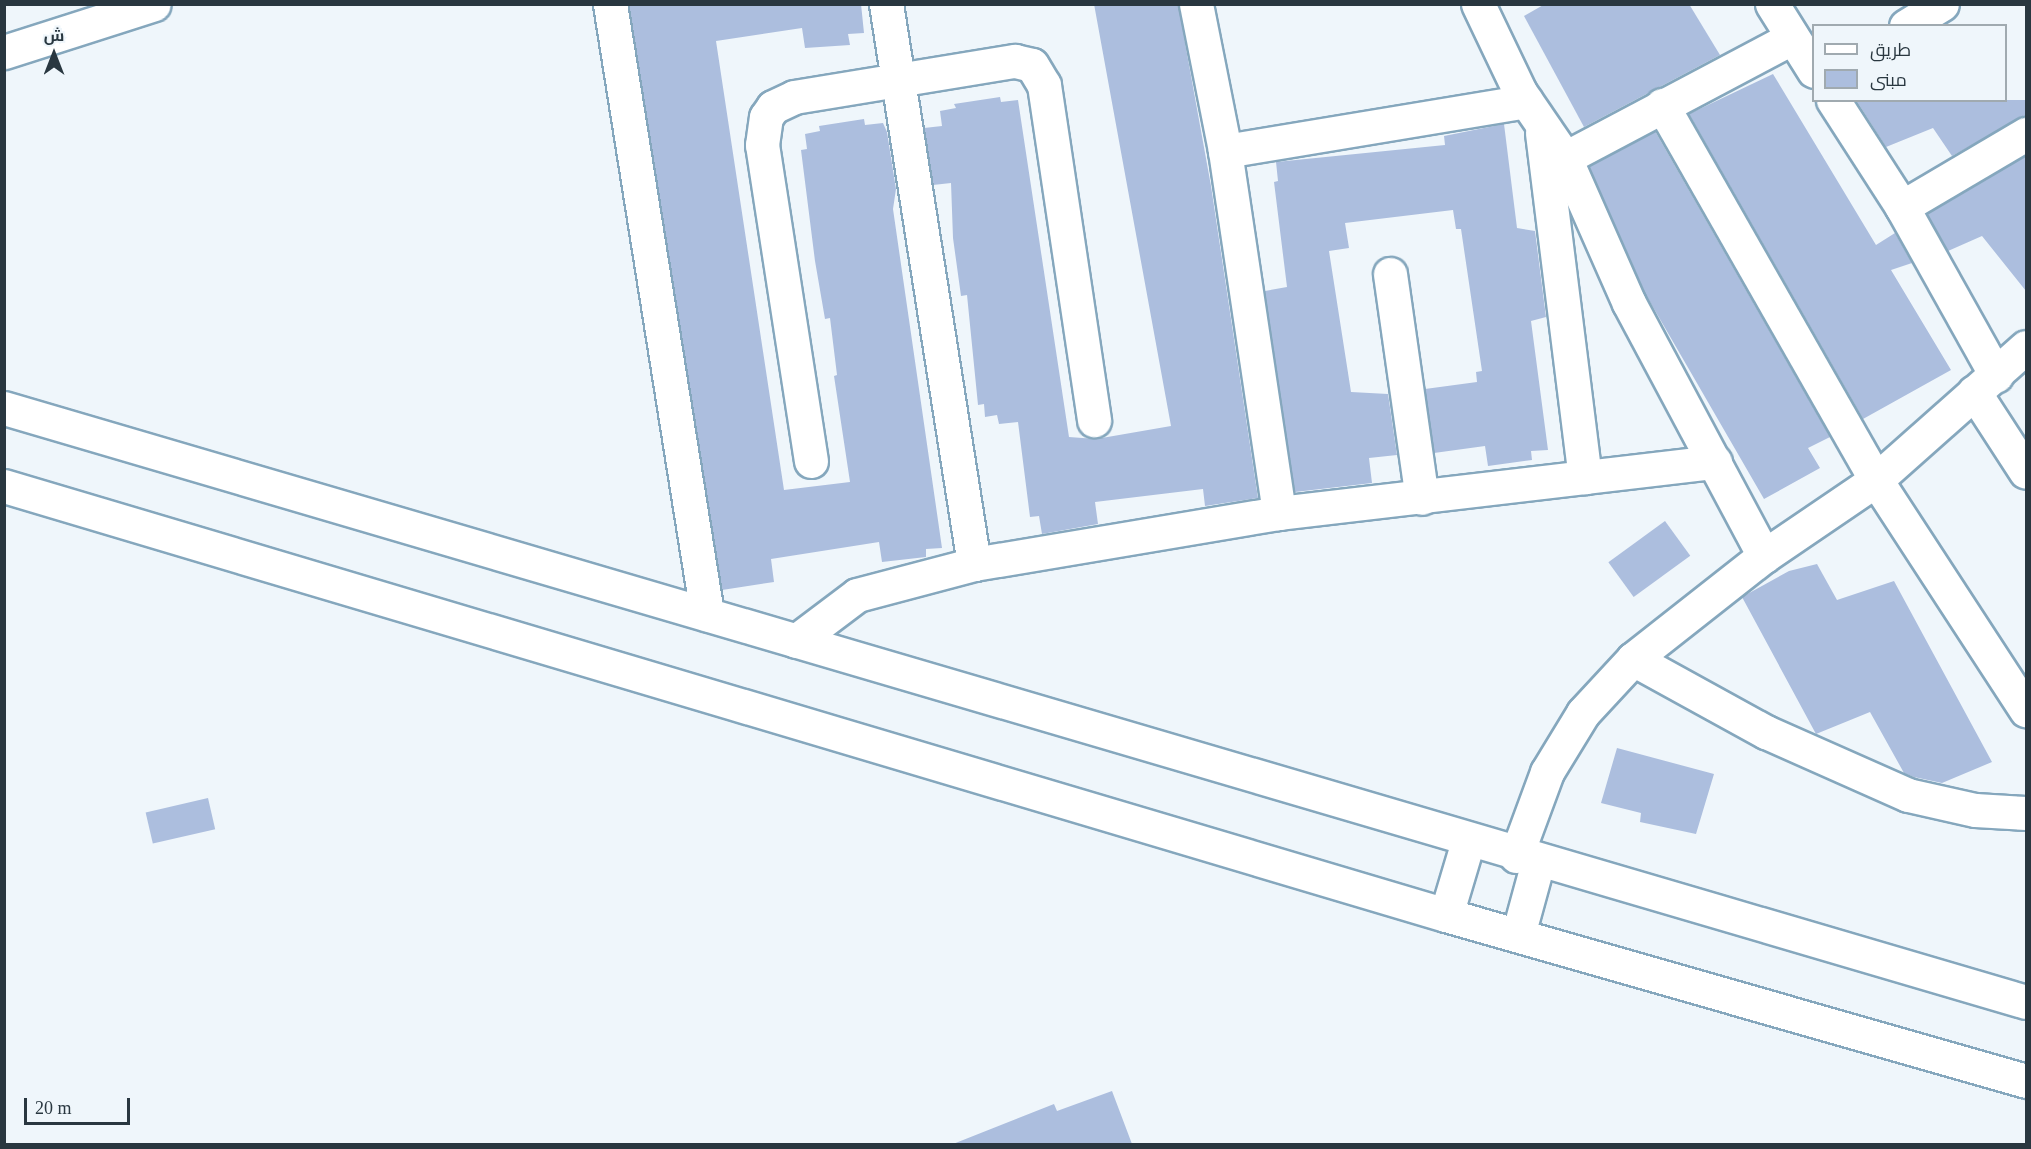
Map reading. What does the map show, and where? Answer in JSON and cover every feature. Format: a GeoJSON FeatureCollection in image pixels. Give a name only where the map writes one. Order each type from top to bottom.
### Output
{"type":"FeatureCollection","features":[{"type":"Feature","properties":{"kind":"street"},"geometry":{"type":"LineString","coordinates":[[4,52],[154,4]]}},
{"type":"Feature","properties":{"kind":"street"},"geometry":{"type":"LineString","coordinates":[[610,4],[707,614]]}},
{"type":"Feature","properties":{"kind":"street"},"geometry":{"type":"LineString","coordinates":[[886,4],[974,564]]}},
{"type":"Feature","properties":{"kind":"street"},"geometry":{"type":"LineString","coordinates":[[1196,4],[1225,151],[1279,513]]}},
{"type":"Feature","properties":{"kind":"street"},"geometry":{"type":"LineString","coordinates":[[1478,4],[1534,112],[1565,158],[1629,303],[1764,556]]}},
{"type":"Feature","properties":{"kind":"street"},"geometry":{"type":"LineString","coordinates":[[1772,4],[1812,68]]}},
{"type":"Feature","properties":{"kind":"street"},"geometry":{"type":"LineString","coordinates":[[1909,24],[1942,4]]}},
{"type":"Feature","properties":{"kind":"street"},"geometry":{"type":"LineString","coordinates":[[1565,158],[1792,38]]}},
{"type":"Feature","properties":{"kind":"street"},"geometry":{"type":"LineString","coordinates":[[811,461],[763,126],[783,101],[1015,61],[1032,65],[1040,74],[1094,420]]}},
{"type":"Feature","properties":{"kind":"street"},"geometry":{"type":"LineString","coordinates":[[1834,102],[1902,207],[2026,472]]}},
{"type":"Feature","properties":{"kind":"street"},"geometry":{"type":"LineString","coordinates":[[1662,105],[1876,480],[2026,710]]}},
{"type":"Feature","properties":{"kind":"street"},"geometry":{"type":"LineString","coordinates":[[1225,151],[1534,112]]}},
{"type":"Feature","properties":{"kind":"street"},"geometry":{"type":"LineString","coordinates":[[1534,112],[1585,477]]}},
{"type":"Feature","properties":{"kind":"street"},"geometry":{"type":"LineString","coordinates":[[1902,207],[2026,134]]}},
{"type":"Feature","properties":{"kind":"street"},"geometry":{"type":"LineString","coordinates":[[1390,274],[1422,498]]}},
{"type":"Feature","properties":{"kind":"street"},"geometry":{"type":"LineString","coordinates":[[1518,935],[1527,859],[1547,772],[1583,713],[1633,659],[1764,556],[1876,480],[2026,347]]}},
{"type":"Feature","properties":{"kind":"street"},"geometry":{"type":"LineString","coordinates":[[4,408],[707,614],[1468,842],[2026,1002]]}},
{"type":"Feature","properties":{"kind":"street"},"geometry":{"type":"LineString","coordinates":[[796,641],[857,595],[974,564],[1279,513],[1715,462]]}},
{"type":"Feature","properties":{"kind":"street"},"geometry":{"type":"LineString","coordinates":[[4,486],[1446,915],[2026,1081]]}},
{"type":"Feature","properties":{"kind":"street"},"geometry":{"type":"LineString","coordinates":[[1633,659],[1766,732],[1908,795],[1975,810],[2026,813]]}},
{"type":"Feature","properties":{"kind":"street"},"geometry":{"type":"LineString","coordinates":[[1446,915],[1468,842]]}},
{"type":"Feature","properties":{"kind":"building"},"geometry":{"type":"Polygon","coordinates":[[[629,4],[861,4],[864,33],[848,34],[850,45],[805,48],[802,28],[716,41],[784,490],[850,482],[834,376],[837,375],[830,318],[825,319],[815,261],[801,150],[807,149],[805,134],[820,131],[819,126],[864,119],[865,125],[883,123],[887,132],[896,189],[893,209],[942,548],[926,549],[926,557],[882,562],[879,542],[771,559],[774,582],[722,590],[629,4]]]}},
{"type":"Feature","properties":{"kind":"building"},"geometry":{"type":"Polygon","coordinates":[[[1094,4],[1178,4],[1211,186],[1258,498],[1205,506],[1203,489],[1095,502],[1098,524],[1042,534],[1039,516],[1030,517],[1018,422],[999,424],[997,415],[985,417],[984,404],[978,405],[967,295],[961,296],[953,238],[951,183],[933,185],[924,128],[942,126],[940,111],[956,108],[954,104],[1000,97],[1001,102],[1018,100],[1069,437],[1096,439],[1171,426],[1094,4]]]}},
{"type":"Feature","properties":{"kind":"building"},"geometry":{"type":"Polygon","coordinates":[[[1545,4],[1689,4],[1720,55],[1584,127],[1524,16],[1545,4]]]}},
{"type":"Feature","properties":{"kind":"building"},"geometry":{"type":"Polygon","coordinates":[[[1773,74],[1876,245],[1895,233],[1912,263],[1891,270],[1951,370],[1863,419],[1689,114],[1773,74]]]}},
{"type":"Feature","properties":{"kind":"building"},"geometry":{"type":"Polygon","coordinates":[[[2026,100],[2026,115],[1952,156],[1933,128],[1886,147],[1857,102],[2026,100]]]}},
{"type":"Feature","properties":{"kind":"building"},"geometry":{"type":"Polygon","coordinates":[[[1504,124],[1517,228],[1535,231],[1546,317],[1531,321],[1548,450],[1531,451],[1532,460],[1488,466],[1485,446],[1434,453],[1425,389],[1477,382],[1476,372],[1482,371],[1461,229],[1456,229],[1453,210],[1345,223],[1349,248],[1329,251],[1351,392],[1388,394],[1397,455],[1369,458],[1372,483],[1295,492],[1265,291],[1287,287],[1274,182],[1278,181],[1276,162],[1445,145],[1444,136],[1504,124]]]}},
{"type":"Feature","properties":{"kind":"building"},"geometry":{"type":"Polygon","coordinates":[[[1655,131],[1830,437],[1808,448],[1820,468],[1764,499],[1646,295],[1589,166],[1655,131]]]}},
{"type":"Feature","properties":{"kind":"building"},"geometry":{"type":"Polygon","coordinates":[[[2026,155],[2026,291],[1982,236],[1948,251],[1927,214],[2026,155]]]}},
{"type":"Feature","properties":{"kind":"building"},"geometry":{"type":"Polygon","coordinates":[[[1665,521],[1690,556],[1634,597],[1608,562],[1665,521]]]}},
{"type":"Feature","properties":{"kind":"building"},"geometry":{"type":"Polygon","coordinates":[[[1817,564],[1837,600],[1894,581],[1992,762],[1942,783],[1904,773],[1870,712],[1816,734],[1742,597],[1789,571],[1817,564]]]}},
{"type":"Feature","properties":{"kind":"building"},"geometry":{"type":"Polygon","coordinates":[[[1617,748],[1714,774],[1696,834],[1640,822],[1641,813],[1601,803],[1617,748]]]}},
{"type":"Feature","properties":{"kind":"building"},"geometry":{"type":"Polygon","coordinates":[[[208,798],[215,829],[153,844],[146,812],[208,798]]]}},
{"type":"Feature","properties":{"kind":"building"},"geometry":{"type":"Polygon","coordinates":[[[1112,1091],[1132,1144],[953,1144],[1054,1104],[1057,1111],[1112,1091]]]}}]}
